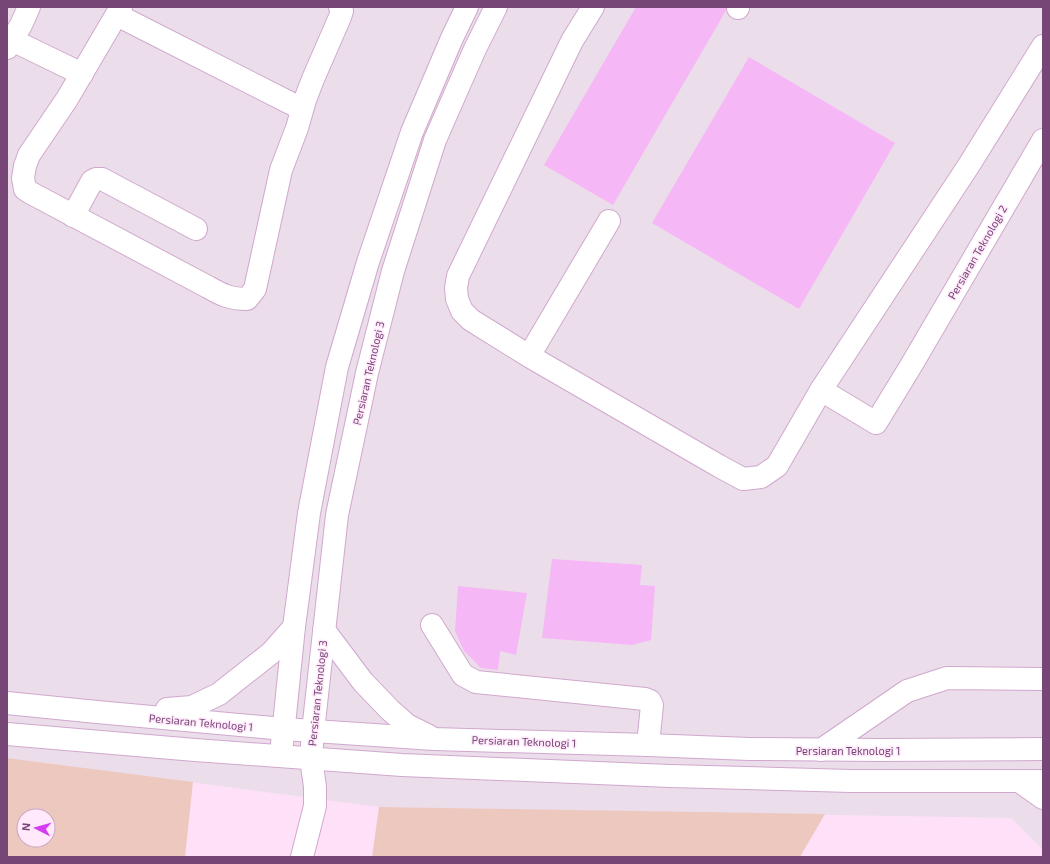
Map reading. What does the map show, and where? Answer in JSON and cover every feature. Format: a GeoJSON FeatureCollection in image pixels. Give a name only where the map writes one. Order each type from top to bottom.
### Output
{"type":"FeatureCollection","features":[{"type":"Feature","properties":{"kind":"street"},"geometry":{"type":"LineString","coordinates":[[29,7],[10,44],[82,74]]}},
{"type":"Feature","properties":{"kind":"street"},"geometry":{"type":"LineString","coordinates":[[302,109],[119,11],[67,99],[29,155],[23,178],[25,189],[72,216],[224,295],[236,299],[247,299],[255,289],[281,170],[313,79],[340,17],[342,11],[340,7]]}},
{"type":"Feature","properties":{"kind":"street"},"geometry":{"type":"LineString","coordinates":[[281,756],[294,627],[309,513],[337,367],[368,262],[412,132],[452,38],[467,7]]}},
{"type":"Feature","properties":{"kind":"street","name":"Persiaran Teknologi 3"},"geometry":{"type":"LineString","coordinates":[[302,857],[315,806],[316,787],[311,758],[313,731],[337,516],[367,373],[393,271],[435,140],[475,49],[496,7]]}},
{"type":"Feature","properties":{"kind":"street"},"geometry":{"type":"LineString","coordinates":[[593,7],[572,41],[458,276],[456,288],[457,299],[462,310],[471,320],[529,356],[743,479],[761,477],[777,466],[821,390],[965,172],[1043,46]]}},
{"type":"Feature","properties":{"kind":"street","name":"Persiaran Teknologi 2"},"geometry":{"type":"LineString","coordinates":[[821,390],[876,423],[1043,140]]}},
{"type":"Feature","properties":{"kind":"street"},"geometry":{"type":"LineString","coordinates":[[72,216],[92,181],[102,179],[196,229]]}},
{"type":"Feature","properties":{"kind":"street"},"geometry":{"type":"LineString","coordinates":[[529,356],[610,220]]}},
{"type":"Feature","properties":{"kind":"street"},"geometry":{"type":"LineString","coordinates":[[432,624],[463,674],[476,682],[645,699],[650,701],[652,705],[648,744]]}},
{"type":"Feature","properties":{"kind":"street"},"geometry":{"type":"LineString","coordinates":[[97,712],[192,707],[219,694],[271,653],[294,627]]}},
{"type":"Feature","properties":{"kind":"street"},"geometry":{"type":"LineString","coordinates":[[324,630],[363,682],[390,710],[407,725],[434,738]]}},
{"type":"Feature","properties":{"kind":"street"},"geometry":{"type":"LineString","coordinates":[[821,750],[907,691],[947,678],[1043,679]]}},
{"type":"Feature","properties":{"kind":"street","name":"Persiaran Teknologi 1"},"geometry":{"type":"LineString","coordinates":[[7,703],[284,729],[434,738],[648,744],[749,749],[1043,749]]}},
{"type":"Feature","properties":{"kind":"street"},"geometry":{"type":"LineString","coordinates":[[7,734],[402,765],[670,776],[851,781],[1043,781]]}},
{"type":"Feature","properties":{"kind":"street"},"geometry":{"type":"LineString","coordinates":[[1019,781],[1043,798]]}},
{"type":"Feature","properties":{"kind":"shaded area"},"geometry":{"type":"Polygon","coordinates":[[[7,7],[1043,7],[1043,850],[1011,818],[379,807],[7,758],[7,7]]]}},
{"type":"Feature","properties":{"kind":"shaded area"},"geometry":{"type":"Polygon","coordinates":[[[7,758],[193,782],[185,857],[7,857],[7,758]]]}},
{"type":"Feature","properties":{"kind":"shaded area"},"geometry":{"type":"Polygon","coordinates":[[[379,807],[825,814],[800,857],[372,857],[379,807]]]}},
{"type":"Feature","properties":{"kind":"building"},"geometry":{"type":"Polygon","coordinates":[[[636,7],[728,7],[613,205],[544,165],[636,7]]]}},
{"type":"Feature","properties":{"kind":"building"},"geometry":{"type":"Polygon","coordinates":[[[749,57],[895,143],[799,309],[652,223],[749,57]]]}},
{"type":"Feature","properties":{"kind":"building"},"geometry":{"type":"Polygon","coordinates":[[[552,559],[642,565],[640,585],[655,586],[651,640],[632,645],[542,638],[552,559]]]}},
{"type":"Feature","properties":{"kind":"building"},"geometry":{"type":"Polygon","coordinates":[[[458,586],[527,593],[516,655],[500,651],[498,670],[481,668],[464,651],[455,631],[458,586]]]}}]}
